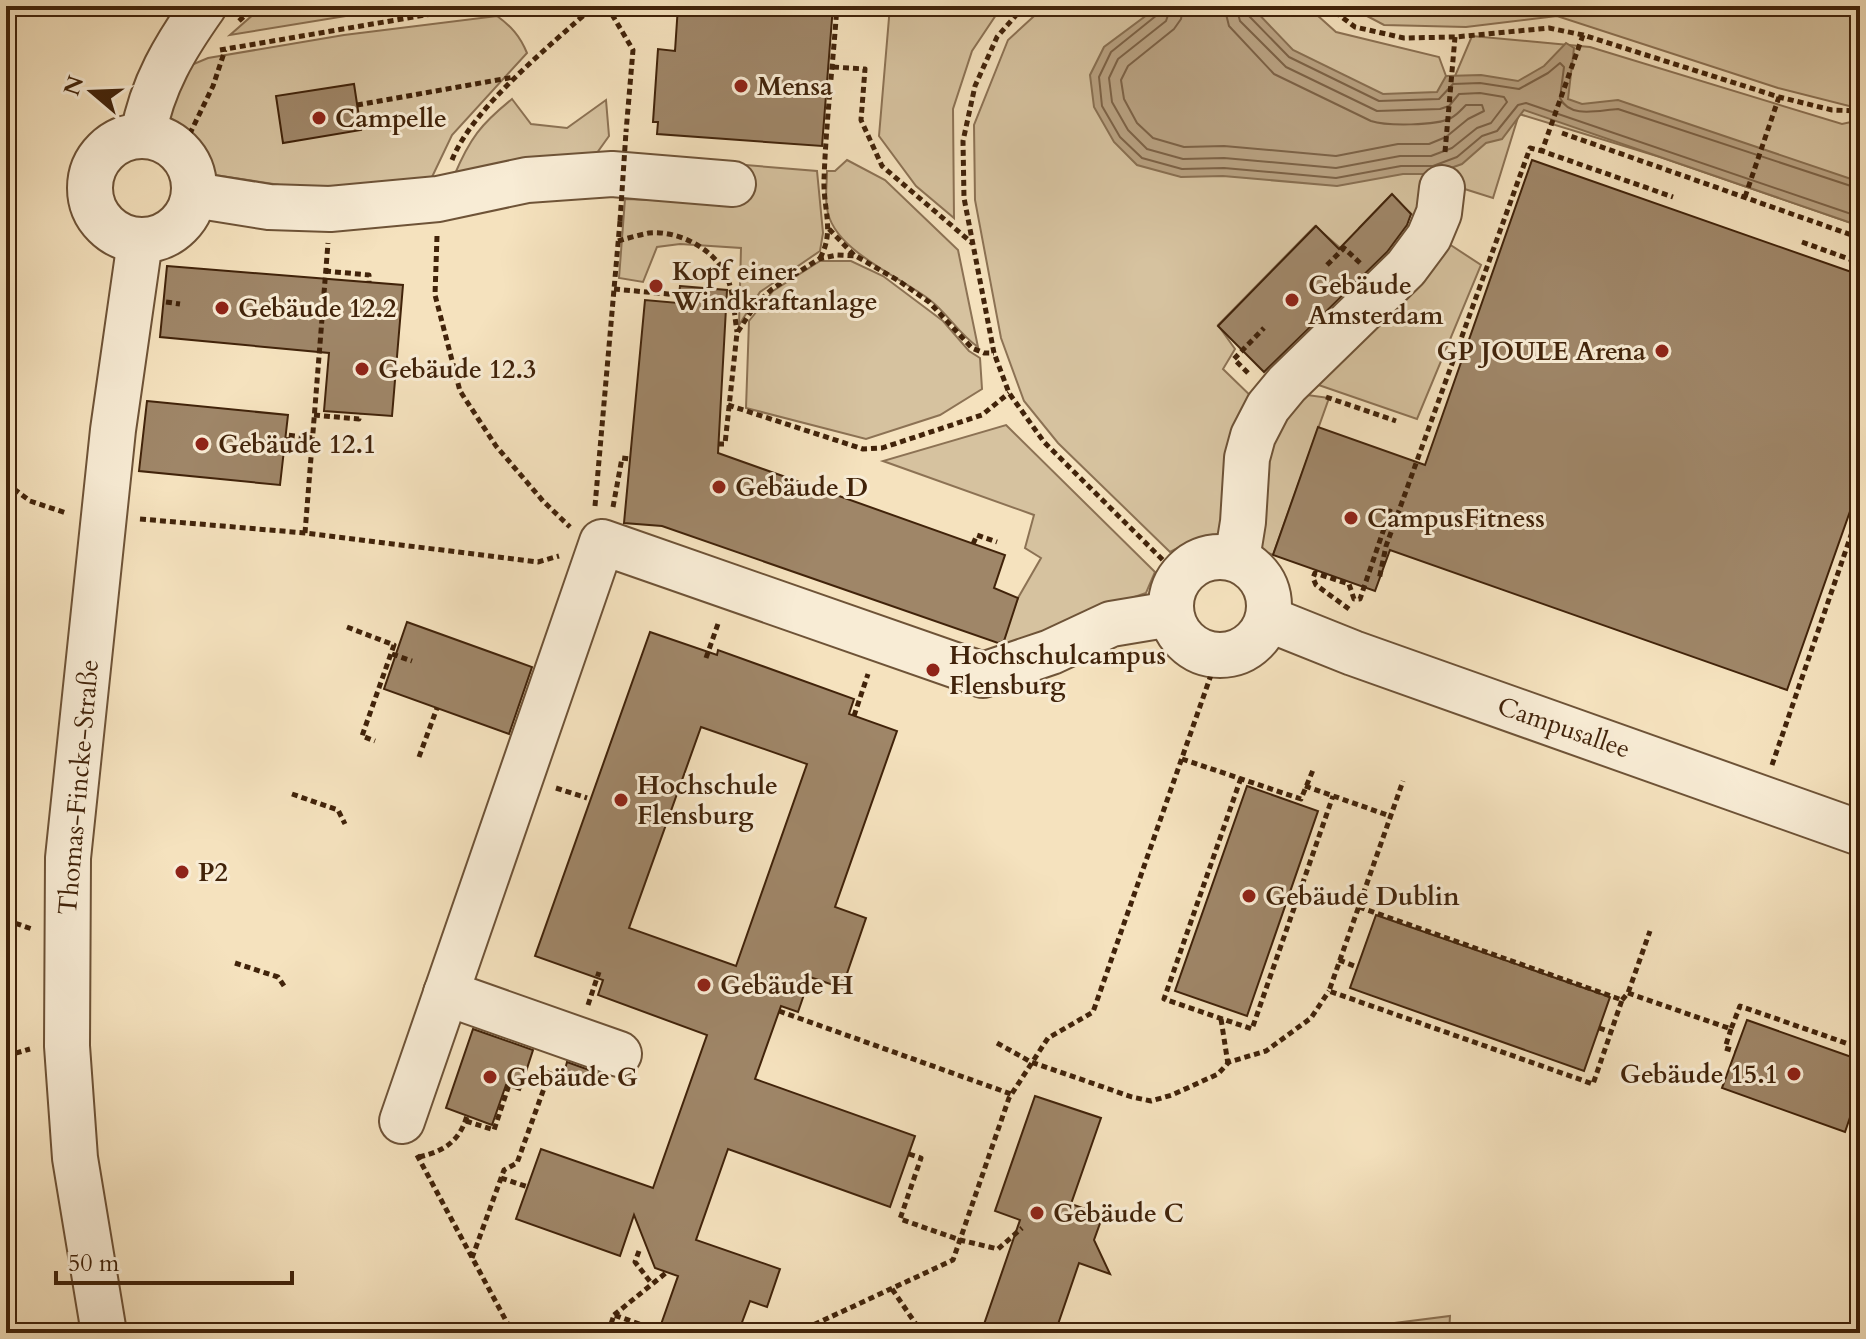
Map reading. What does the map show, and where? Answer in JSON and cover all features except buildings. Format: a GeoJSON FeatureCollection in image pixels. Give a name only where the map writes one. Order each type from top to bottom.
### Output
{"type":"FeatureCollection","features":[{"type":"Feature","properties":{"kind":"street"},"geometry":{"type":"LineString","coordinates":[[162,144],[124,139],[101,155],[93,168],[89,187],[91,203],[101,221],[117,235],[140,241],[157,239],[176,228],[187,216],[194,195],[192,173],[162,144],[148,108],[177,44],[204,6]]}},
{"type":"Feature","properties":{"kind":"street"},"geometry":{"type":"LineString","coordinates":[[194,195],[269,207],[330,209],[438,199],[527,180],[612,174],[733,184]]}},
{"type":"Feature","properties":{"kind":"street"},"geometry":{"type":"LineString","coordinates":[[1237,559],[1250,447],[1268,407],[1287,384],[1406,268],[1429,237],[1439,213],[1442,188]]}},
{"type":"Feature","properties":{"kind":"street","name":"Thomas-Fincke-Straße"},"geometry":{"type":"LineString","coordinates":[[104,1333],[75,1158],[67,1046],[65,945],[68,858],[104,515],[140,241]]}},
{"type":"Feature","properties":{"kind":"street"},"geometry":{"type":"LineString","coordinates":[[410,1139],[446,993],[598,525],[983,675],[1051,652],[1176,596]]}},
{"type":"Feature","properties":{"kind":"street"},"geometry":{"type":"LineString","coordinates":[[1221,556],[1237,559],[1255,571],[1264,584],[1269,605],[1268,619],[1250,645],[1236,652],[1218,655],[1204,652],[1191,646],[1181,635],[1176,596],[1191,566],[1221,556]]}},
{"type":"Feature","properties":{"kind":"street","name":"Campusallee"},"geometry":{"type":"LineString","coordinates":[[1268,619],[1348,651],[1860,833]]}},
{"type":"Feature","properties":{"kind":"street"},"geometry":{"type":"LineString","coordinates":[[446,993],[619,1054]]}},
{"type":"Feature","properties":{"kind":"path"},"geometry":{"type":"LineString","coordinates":[[431,6],[437,13]]}},
{"type":"Feature","properties":{"kind":"path"},"geometry":{"type":"LineString","coordinates":[[177,44],[203,54],[478,6]]}},
{"type":"Feature","properties":{"kind":"path"},"geometry":{"type":"LineString","coordinates":[[594,6],[515,77],[457,146],[438,199],[435,295],[460,391],[496,446],[570,528],[598,525],[633,50],[607,6]]}},
{"type":"Feature","properties":{"kind":"path"},"geometry":{"type":"LineString","coordinates":[[819,259],[828,244],[824,186],[837,6]]}},
{"type":"Feature","properties":{"kind":"path"},"geometry":{"type":"LineString","coordinates":[[1024,6],[997,37],[975,86],[963,141],[964,198],[994,353],[1009,393],[1044,442],[1176,596]]}},
{"type":"Feature","properties":{"kind":"path"},"geometry":{"type":"LineString","coordinates":[[1327,6],[1355,27],[1404,38],[1455,37],[1549,28],[1583,35],[1779,97],[1832,110],[1859,112]]}},
{"type":"Feature","properties":{"kind":"path"},"geometry":{"type":"LineString","coordinates":[[1542,151],[1583,35]]}},
{"type":"Feature","properties":{"kind":"path"},"geometry":{"type":"LineString","coordinates":[[1442,188],[1455,37]]}},
{"type":"Feature","properties":{"kind":"path"},"geometry":{"type":"LineString","coordinates":[[162,144],[213,86],[225,50]]}},
{"type":"Feature","properties":{"kind":"path"},"geometry":{"type":"LineString","coordinates":[[833,67],[865,69],[861,120],[882,166],[973,244]]}},
{"type":"Feature","properties":{"kind":"path"},"geometry":{"type":"LineString","coordinates":[[357,105],[515,77]]}},
{"type":"Feature","properties":{"kind":"path"},"geometry":{"type":"LineString","coordinates":[[1746,195],[1779,97]]}},
{"type":"Feature","properties":{"kind":"path"},"geometry":{"type":"LineString","coordinates":[[1562,133],[1746,195],[1860,238]]}},
{"type":"Feature","properties":{"kind":"path"},"geometry":{"type":"LineString","coordinates":[[1379,580],[1386,546],[1530,148],[1673,197]]}},
{"type":"Feature","properties":{"kind":"path"},"geometry":{"type":"LineString","coordinates":[[305,533],[330,209]]}},
{"type":"Feature","properties":{"kind":"path"},"geometry":{"type":"LineString","coordinates":[[829,229],[856,256],[929,302],[972,348],[994,353]]}},
{"type":"Feature","properties":{"kind":"path"},"geometry":{"type":"LineString","coordinates":[[618,241],[649,233],[687,240],[708,253],[725,273],[733,294],[737,333],[725,444],[718,444]]}},
{"type":"Feature","properties":{"kind":"path"},"geometry":{"type":"LineString","coordinates":[[1802,242],[1860,263]]}},
{"type":"Feature","properties":{"kind":"path"},"geometry":{"type":"LineString","coordinates":[[737,333],[756,304],[772,289],[819,259],[837,255],[856,256]]}},
{"type":"Feature","properties":{"kind":"path"},"geometry":{"type":"LineString","coordinates":[[325,271],[369,275],[369,282]]}},
{"type":"Feature","properties":{"kind":"path"},"geometry":{"type":"LineString","coordinates":[[614,289],[679,295]]}},
{"type":"Feature","properties":{"kind":"path"},"geometry":{"type":"LineString","coordinates":[[281,312],[322,315]]}},
{"type":"Feature","properties":{"kind":"path"},"geometry":{"type":"LineString","coordinates":[[1287,384],[1396,421]]}},
{"type":"Feature","properties":{"kind":"path"},"geometry":{"type":"LineString","coordinates":[[728,405],[863,449],[882,448],[982,415],[1009,393]]}},
{"type":"Feature","properties":{"kind":"path"},"geometry":{"type":"LineString","coordinates":[[314,415],[359,419],[360,414]]}},
{"type":"Feature","properties":{"kind":"path"},"geometry":{"type":"LineString","coordinates":[[262,447],[286,449],[287,435],[312,438]]}},
{"type":"Feature","properties":{"kind":"path"},"geometry":{"type":"LineString","coordinates":[[617,495],[622,458],[630,459]]}},
{"type":"Feature","properties":{"kind":"path"},"geometry":{"type":"LineString","coordinates":[[6,483],[30,501],[66,513],[305,533],[538,562]]}},
{"type":"Feature","properties":{"kind":"path"},"geometry":{"type":"LineString","coordinates":[[1761,796],[1860,509]]}},
{"type":"Feature","properties":{"kind":"path"},"geometry":{"type":"LineString","coordinates":[[1348,651],[1356,618],[1316,585],[1313,578],[1315,573],[1349,584],[1354,599],[1360,599],[1390,511],[1397,516]]}},
{"type":"Feature","properties":{"kind":"path"},"geometry":{"type":"LineString","coordinates":[[973,544],[977,535],[997,542]]}},
{"type":"Feature","properties":{"kind":"path"},"geometry":{"type":"LineString","coordinates":[[347,627],[394,645],[362,736],[375,741]]}},
{"type":"Feature","properties":{"kind":"path"},"geometry":{"type":"LineString","coordinates":[[392,654],[412,661]]}},
{"type":"Feature","properties":{"kind":"path"},"geometry":{"type":"LineString","coordinates":[[796,1333],[953,1260],[1011,1094],[1048,1038],[1093,1012],[1218,655]]}},
{"type":"Feature","properties":{"kind":"path"},"geometry":{"type":"LineString","coordinates":[[419,757],[437,708]]}},
{"type":"Feature","properties":{"kind":"path"},"geometry":{"type":"LineString","coordinates":[[854,716],[856,708]]}},
{"type":"Feature","properties":{"kind":"path"},"geometry":{"type":"LineString","coordinates":[[1182,759],[1300,802],[1313,770]]}},
{"type":"Feature","properties":{"kind":"path"},"geometry":{"type":"LineString","coordinates":[[1241,778],[1164,999],[1252,1029],[1333,796]]}},
{"type":"Feature","properties":{"kind":"path"},"geometry":{"type":"LineString","coordinates":[[997,1043],[1031,1062],[1151,1101],[1218,1074],[1228,1064],[1266,1051],[1311,1018],[1329,991],[1403,781]]}},
{"type":"Feature","properties":{"kind":"path"},"geometry":{"type":"LineString","coordinates":[[1305,786],[1390,816]]}},
{"type":"Feature","properties":{"kind":"path"},"geometry":{"type":"LineString","coordinates":[[1238,787],[1246,790]]}},
{"type":"Feature","properties":{"kind":"path"},"geometry":{"type":"LineString","coordinates":[[292,794],[338,810],[345,824]]}},
{"type":"Feature","properties":{"kind":"path"},"geometry":{"type":"LineString","coordinates":[[1359,907],[1622,1000]]}},
{"type":"Feature","properties":{"kind":"path"},"geometry":{"type":"LineString","coordinates":[[1329,991],[1593,1084],[1650,931]]}},
{"type":"Feature","properties":{"kind":"path"},"geometry":{"type":"LineString","coordinates":[[1339,960],[1357,967]]}},
{"type":"Feature","properties":{"kind":"path"},"geometry":{"type":"LineString","coordinates":[[235,963],[278,977],[286,989]]}},
{"type":"Feature","properties":{"kind":"path"},"geometry":{"type":"LineString","coordinates":[[1628,993],[1731,1029]]}},
{"type":"Feature","properties":{"kind":"path"},"geometry":{"type":"LineString","coordinates":[[1213,1016],[1216,1006]]}},
{"type":"Feature","properties":{"kind":"path"},"geometry":{"type":"LineString","coordinates":[[1735,1051],[1725,1048],[1740,1006],[1860,1048]]}},
{"type":"Feature","properties":{"kind":"path"},"geometry":{"type":"LineString","coordinates":[[779,1011],[1011,1094]]}},
{"type":"Feature","properties":{"kind":"path"},"geometry":{"type":"LineString","coordinates":[[1221,1019],[1228,1064]]}},
{"type":"Feature","properties":{"kind":"path"},"geometry":{"type":"LineString","coordinates":[[1599,1028],[1611,1032]]}},
{"type":"Feature","properties":{"kind":"path"},"geometry":{"type":"LineString","coordinates":[[472,1258],[504,1170],[517,1163],[564,1034]]}},
{"type":"Feature","properties":{"kind":"path"},"geometry":{"type":"LineString","coordinates":[[410,1139],[447,1148],[456,1139],[467,1118],[494,1130],[508,1088],[505,1087]]}},
{"type":"Feature","properties":{"kind":"path"},"geometry":{"type":"LineString","coordinates":[[410,1139],[510,1331],[520,1333]]}},
{"type":"Feature","properties":{"kind":"path"},"geometry":{"type":"LineString","coordinates":[[909,1154],[921,1158],[900,1219],[960,1240],[998,1249],[1022,1228]]}},
{"type":"Feature","properties":{"kind":"path"},"geometry":{"type":"LineString","coordinates":[[501,1178],[528,1187]]}},
{"type":"Feature","properties":{"kind":"path"},"geometry":{"type":"LineString","coordinates":[[639,1251],[635,1262],[652,1284]]}},
{"type":"Feature","properties":{"kind":"path"},"geometry":{"type":"LineString","coordinates":[[608,1333],[614,1315],[667,1272]]}},
{"type":"Feature","properties":{"kind":"path"},"geometry":{"type":"LineString","coordinates":[[892,1289],[922,1333]]}},
{"type":"Feature","properties":{"kind":"path"},"geometry":{"type":"LineString","coordinates":[[614,1315],[659,1331]]}},
{"type":"Feature","properties":{"kind":"shaded area"},"geometry":{"type":"Polygon","coordinates":[[[263,6],[407,6],[230,35],[263,6]]]}},
{"type":"Feature","properties":{"kind":"shaded area"},"geometry":{"type":"Polygon","coordinates":[[[890,6],[1002,6],[972,51],[953,109],[954,218],[916,186],[879,136],[890,6]]]}},
{"type":"Feature","properties":{"kind":"shaded area"},"geometry":{"type":"Polygon","coordinates":[[[1045,6],[1307,6],[1336,32],[1439,57],[1446,76],[1434,174],[1455,76],[1472,36],[1590,47],[1842,124],[1860,120],[1860,226],[1660,157],[1519,114],[1493,198],[1455,186],[1419,221],[1391,195],[1359,228],[1386,255],[1398,255],[1377,280],[1315,226],[1218,325],[1235,349],[1223,369],[1256,401],[1225,537],[1197,538],[1170,552],[1058,443],[1024,401],[1001,338],[975,200],[974,125],[1008,40],[1045,6]]]}},
{"type":"Feature","properties":{"kind":"shaded area"},"geometry":{"type":"Polygon","coordinates":[[[1348,6],[1860,6],[1860,103],[1849,106],[1778,88],[1557,16],[1466,27],[1384,25],[1348,6]]]}},
{"type":"Feature","properties":{"kind":"shaded area"},"geometry":{"type":"Polygon","coordinates":[[[497,16],[515,32],[527,53],[452,135],[432,177],[319,191],[208,174],[198,165],[186,136],[167,120],[177,71],[208,58],[344,35],[497,16]]]}},
{"type":"Feature","properties":{"kind":"shaded area"},"geometry":{"type":"Polygon","coordinates":[[[512,99],[531,124],[567,128],[606,100],[609,136],[589,164],[454,176],[477,133],[512,99]]]}},
{"type":"Feature","properties":{"kind":"shaded area"},"geometry":{"type":"Polygon","coordinates":[[[847,160],[885,180],[958,250],[978,347],[930,300],[869,261],[841,237],[827,208],[827,171],[835,171],[847,160]]]}},
{"type":"Feature","properties":{"kind":"shaded area"},"geometry":{"type":"Polygon","coordinates":[[[733,164],[817,171],[823,233],[820,251],[760,292],[739,325],[741,248],[680,244],[657,247],[643,282],[619,278],[625,199],[732,203],[733,164]]]}},
{"type":"Feature","properties":{"kind":"shaded area"},"geometry":{"type":"Polygon","coordinates":[[[1440,238],[1481,265],[1417,419],[1307,381],[1440,238]]]}},
{"type":"Feature","properties":{"kind":"shaded area"},"geometry":{"type":"Polygon","coordinates":[[[820,261],[851,261],[883,276],[943,321],[969,351],[980,358],[982,389],[940,415],[866,439],[746,408],[749,321],[773,291],[820,261]]]}},
{"type":"Feature","properties":{"kind":"shaded area"},"geometry":{"type":"Polygon","coordinates":[[[1293,393],[1329,398],[1273,555],[1245,542],[1255,471],[1293,393]]]}},
{"type":"Feature","properties":{"kind":"shaded area"},"geometry":{"type":"Polygon","coordinates":[[[1006,425],[1155,572],[1146,593],[1085,614],[997,653],[1018,598],[1041,558],[1025,548],[1034,515],[883,461],[1006,425]]]}},
{"type":"Feature","properties":{"kind":"shaded area"},"geometry":{"type":"Polygon","coordinates":[[[1450,1316],[1449,1333],[1316,1333],[1450,1316]]]}},
{"type":"Feature","properties":{"kind":"water"},"geometry":{"type":"Polygon","coordinates":[[[1159,6],[1251,6],[1293,50],[1383,94],[1437,92],[1446,76],[1481,75],[1518,81],[1544,66],[1566,43],[1574,48],[1568,99],[1582,104],[1618,100],[1860,182],[1860,226],[1524,110],[1502,139],[1486,143],[1462,164],[1434,174],[1403,174],[1337,186],[1223,176],[1181,177],[1137,165],[1114,142],[1094,107],[1090,75],[1104,47],[1159,6]]]}},
{"type":"Feature","properties":{"kind":"place","name":"Mensa"},"geometry":{"type":"Point","coordinates":[741,86]}},
{"type":"Feature","properties":{"kind":"place","name":"Campelle"},"geometry":{"type":"Point","coordinates":[319,118]}},
{"type":"Feature","properties":{"kind":"place","name":"Kopf einer Windkraftanlage"},"geometry":{"type":"Point","coordinates":[656,286]}},
{"type":"Feature","properties":{"kind":"place","name":"Gebäude Amsterdam"},"geometry":{"type":"Point","coordinates":[1292,300]}},
{"type":"Feature","properties":{"kind":"place","name":"Gebäude 12.2"},"geometry":{"type":"Point","coordinates":[222,308]}},
{"type":"Feature","properties":{"kind":"place","name":"GP JOULE Arena"},"geometry":{"type":"Point","coordinates":[1662,351]}},
{"type":"Feature","properties":{"kind":"place","name":"Gebäude 12.3"},"geometry":{"type":"Point","coordinates":[362,369]}},
{"type":"Feature","properties":{"kind":"place","name":"Gebäude 12.1"},"geometry":{"type":"Point","coordinates":[202,444]}},
{"type":"Feature","properties":{"kind":"place","name":"Gebäude D"},"geometry":{"type":"Point","coordinates":[719,487]}},
{"type":"Feature","properties":{"kind":"place","name":"CampusFitness"},"geometry":{"type":"Point","coordinates":[1351,518]}},
{"type":"Feature","properties":{"kind":"place","name":"Hochschulcampus Flensburg"},"geometry":{"type":"Point","coordinates":[933,670]}},
{"type":"Feature","properties":{"kind":"place","name":"Hochschule Flensburg"},"geometry":{"type":"Point","coordinates":[621,800]}},
{"type":"Feature","properties":{"kind":"place","name":"P2"},"geometry":{"type":"Point","coordinates":[182,872]}},
{"type":"Feature","properties":{"kind":"place","name":"Gebäude Dublin"},"geometry":{"type":"Point","coordinates":[1249,896]}},
{"type":"Feature","properties":{"kind":"place","name":"Gebäude H"},"geometry":{"type":"Point","coordinates":[704,985]}},
{"type":"Feature","properties":{"kind":"place","name":"Gebäude 15.1"},"geometry":{"type":"Point","coordinates":[1794,1074]}},
{"type":"Feature","properties":{"kind":"place","name":"Gebäude G"},"geometry":{"type":"Point","coordinates":[490,1077]}},
{"type":"Feature","properties":{"kind":"place","name":"Gebäude C"},"geometry":{"type":"Point","coordinates":[1037,1213]}}]}
